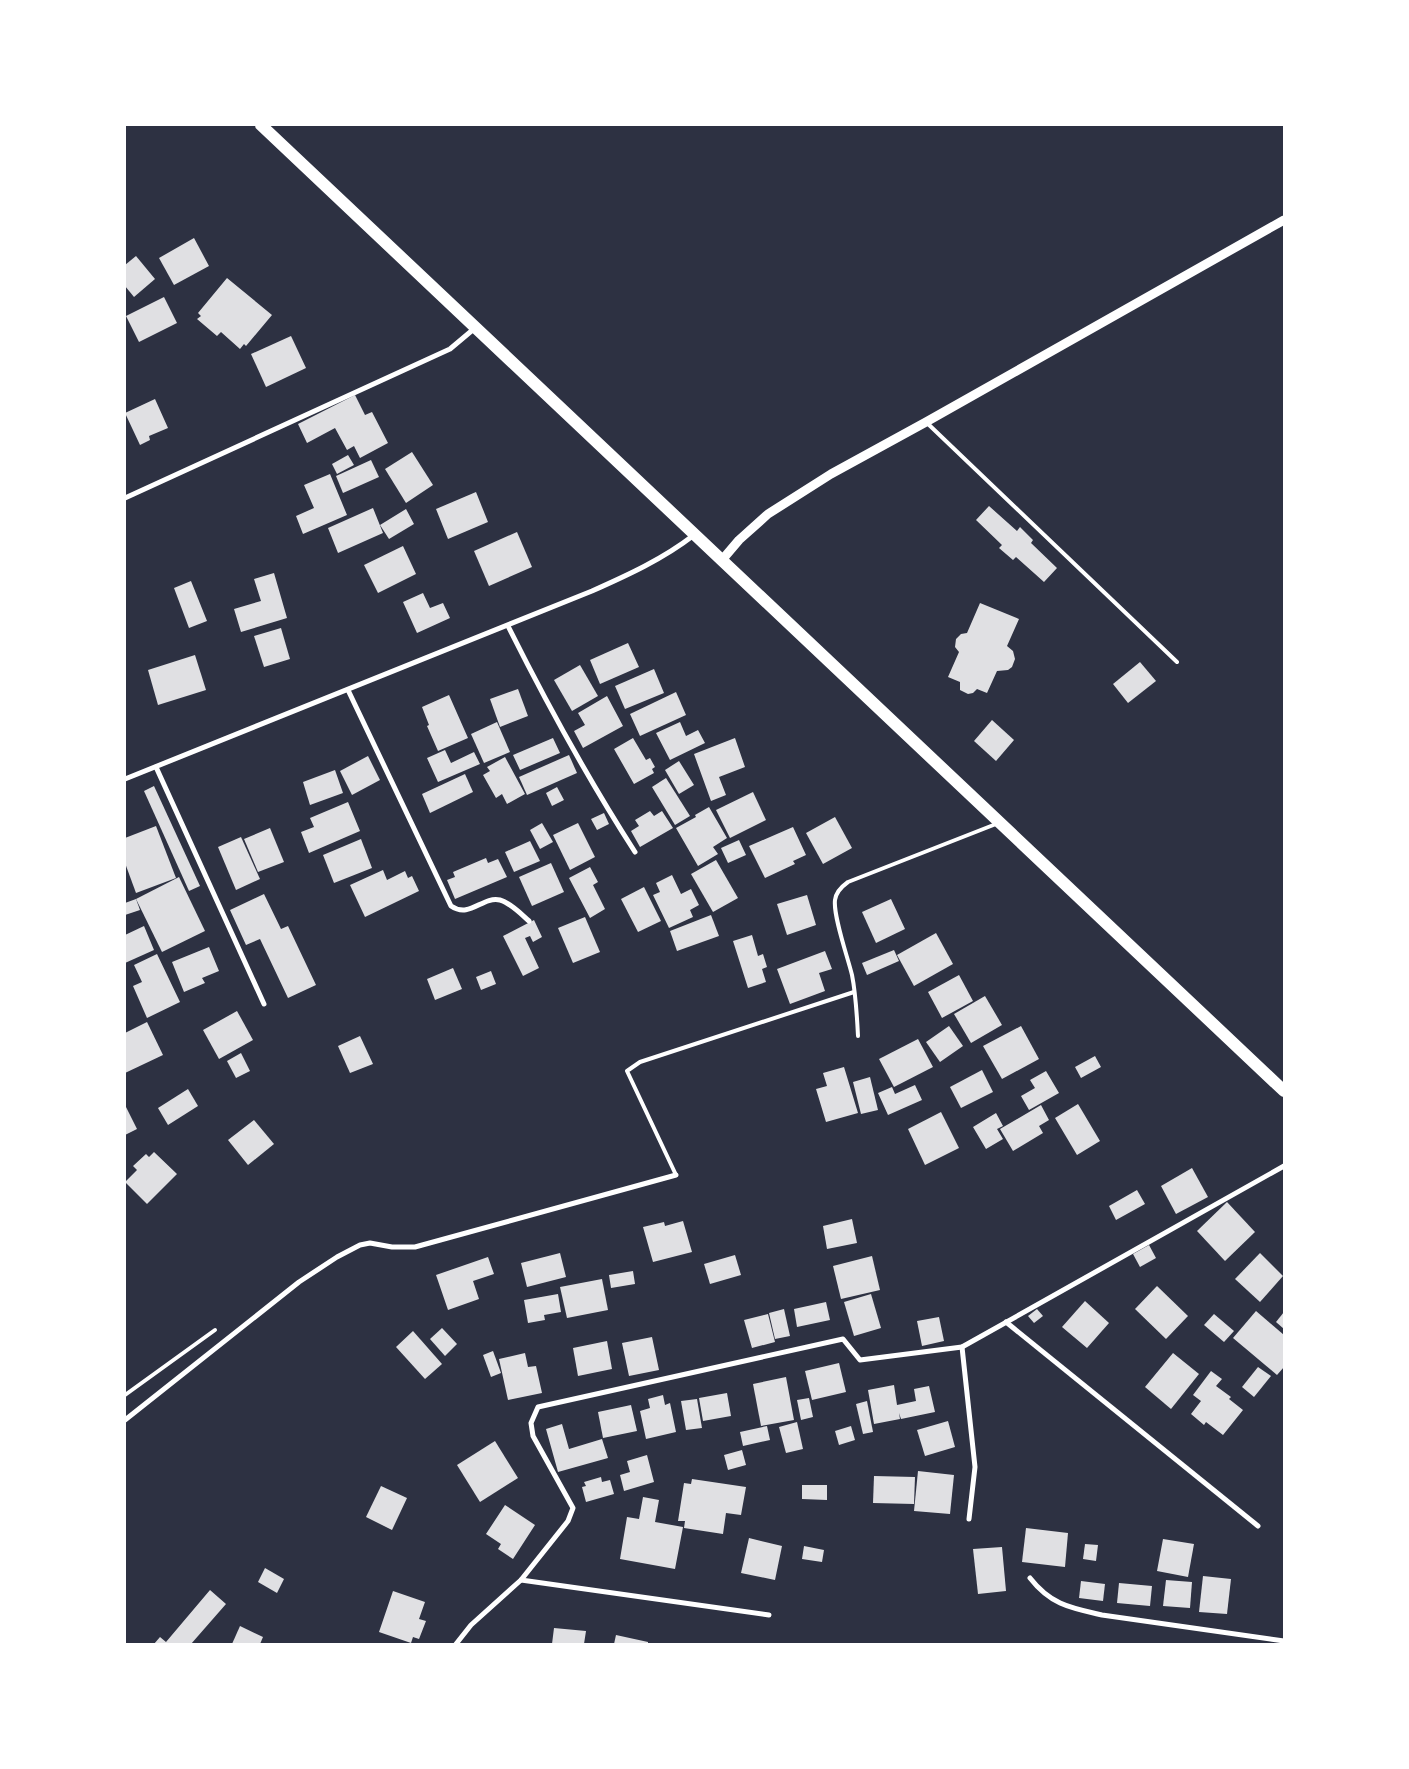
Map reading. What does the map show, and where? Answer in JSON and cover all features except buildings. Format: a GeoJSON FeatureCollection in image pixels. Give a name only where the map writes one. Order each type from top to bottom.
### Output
{"type":"FeatureCollection","features":[{"type":"Feature","properties":{"kind":"main road"},"geometry":{"type":"LineString","coordinates":[[261,125],[1284,1091]]}},
{"type":"Feature","properties":{"kind":"street"},"geometry":{"type":"LineString","coordinates":[[722,560],[753,526],[830,474],[1284,220]]}},
{"type":"Feature","properties":{"kind":"street"},"geometry":{"type":"LineString","coordinates":[[125,498],[450,349],[476,327]]}},
{"type":"Feature","properties":{"kind":"street"},"geometry":{"type":"LineString","coordinates":[[125,779],[592,591],[643,568],[680,546],[694,534]]}},
{"type":"Feature","properties":{"kind":"street"},"geometry":{"type":"LineString","coordinates":[[508,626],[560,727],[635,852]]}},
{"type":"Feature","properties":{"kind":"street"},"geometry":{"type":"LineString","coordinates":[[348,690],[452,906],[463,911],[470,910],[491,899],[500,900],[507,903],[530,921]]}},
{"type":"Feature","properties":{"kind":"street"},"geometry":{"type":"LineString","coordinates":[[156,767],[264,1004]]}},
{"type":"Feature","properties":{"kind":"street"},"geometry":{"type":"LineString","coordinates":[[456,1644],[471,1624],[521,1580],[568,1521],[573,1508],[533,1436],[531,1423],[538,1408],[843,1339],[860,1360],[962,1347],[1284,1166]]}},
{"type":"Feature","properties":{"kind":"street"},"geometry":{"type":"LineString","coordinates":[[125,1420],[299,1282],[337,1257],[360,1245],[370,1243],[392,1247],[415,1247],[676,1175]]}},
{"type":"Feature","properties":{"kind":"street"},"geometry":{"type":"LineString","coordinates":[[1006,1322],[1258,1526]]}},
{"type":"Feature","properties":{"kind":"street"},"geometry":{"type":"LineString","coordinates":[[962,1347],[975,1467],[970,1519]]}},
{"type":"Feature","properties":{"kind":"street"},"geometry":{"type":"LineString","coordinates":[[1030,1578],[1046,1596],[1065,1606],[1102,1615],[1284,1641]]}},
{"type":"Feature","properties":{"kind":"street"},"geometry":{"type":"LineString","coordinates":[[521,1580],[769,1614]]}},
{"type":"Feature","properties":{"kind":"lane"},"geometry":{"type":"LineString","coordinates":[[926,422],[1177,662]]}},
{"type":"Feature","properties":{"kind":"lane"},"geometry":{"type":"LineString","coordinates":[[858,1036],[853,977],[836,909],[836,894],[848,882],[1000,822]]}},
{"type":"Feature","properties":{"kind":"lane"},"geometry":{"type":"LineString","coordinates":[[676,1175],[627,1071],[640,1062],[854,992]]}},
{"type":"Feature","properties":{"kind":"lane"},"geometry":{"type":"LineString","coordinates":[[125,1395],[215,1330]]}}]}
